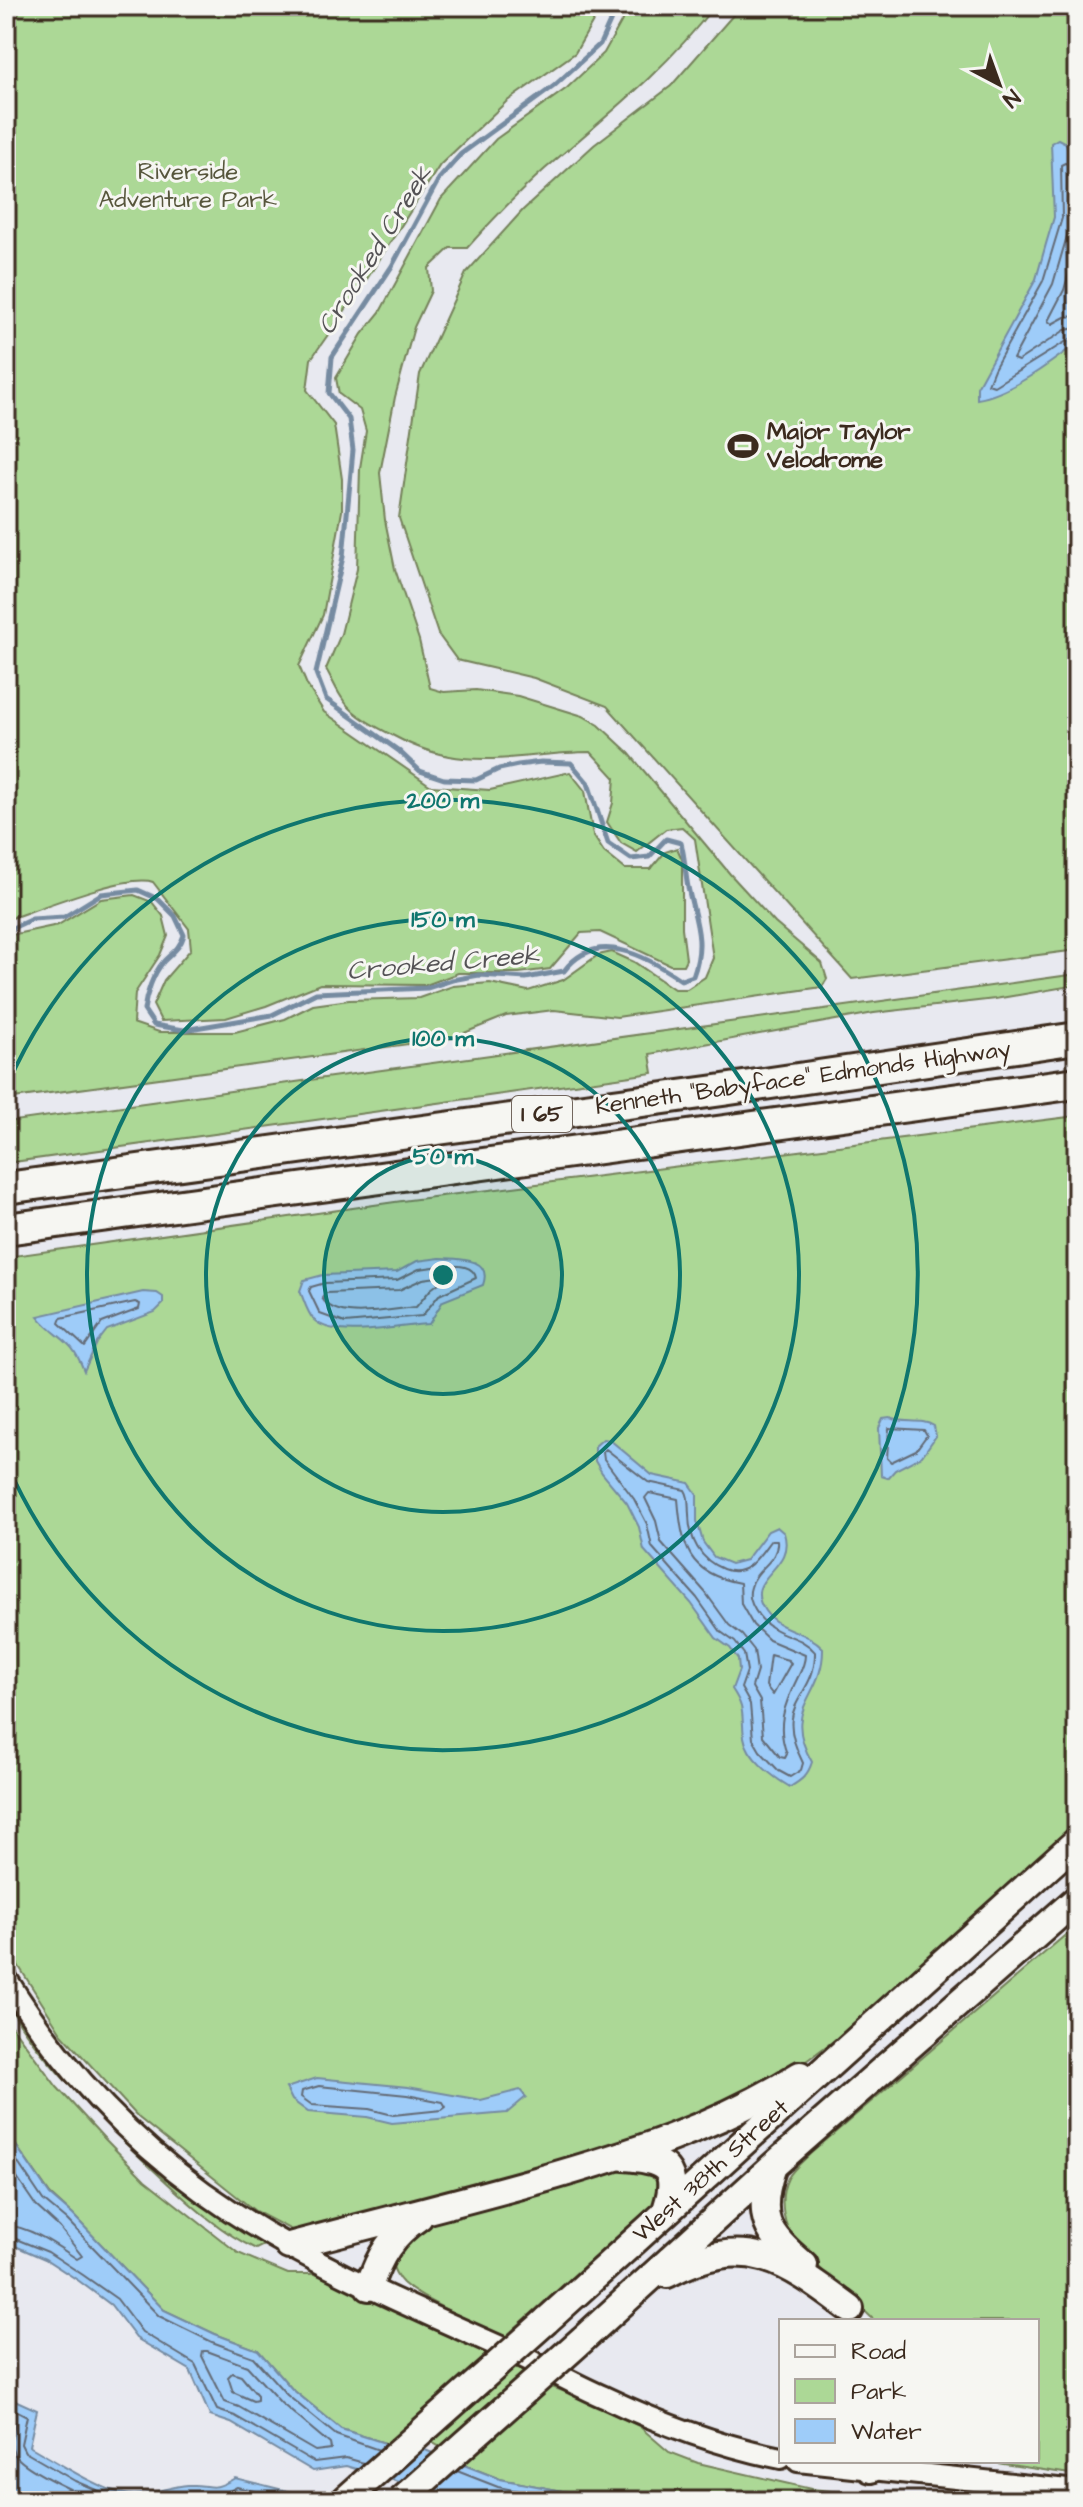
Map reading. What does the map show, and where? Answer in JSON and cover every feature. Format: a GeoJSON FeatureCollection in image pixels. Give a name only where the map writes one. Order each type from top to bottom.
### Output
{"type":"FeatureCollection","features":[{"type":"Feature","properties":{"kind":"highway","name":"Kenneth \"Babyface\" Edmonds Highway"},"geometry":{"type":"LineString","coordinates":[[6,1188],[895,1066],[1077,1038]]}},
{"type":"Feature","properties":{"kind":"highway","name":"Kenneth \"Babyface\" Edmonds Highway"},"geometry":{"type":"LineString","coordinates":[[6,1229],[1077,1083]]}},
{"type":"Feature","properties":{"kind":"main road","name":"West 38th Street"},"geometry":{"type":"LineString","coordinates":[[344,2501],[1077,1841]]}},
{"type":"Feature","properties":{"kind":"main road","name":"West 38th Street"},"geometry":{"type":"LineString","coordinates":[[401,2501],[773,2166],[1077,1899]]}},
{"type":"Feature","properties":{"kind":"main road"},"geometry":{"type":"LineString","coordinates":[[289,2246],[620,2157],[694,2130],[750,2104],[801,2075],[883,2014]]}},
{"type":"Feature","properties":{"kind":"main road"},"geometry":{"type":"LineString","coordinates":[[620,2157],[650,2159],[665,2167],[671,2176],[672,2186],[665,2213]]}},
{"type":"Feature","properties":{"kind":"main road"},"geometry":{"type":"LineString","coordinates":[[773,2166],[762,2197],[767,2223],[789,2252],[819,2277],[855,2315]]}},
{"type":"Feature","properties":{"kind":"main road"},"geometry":{"type":"LineString","coordinates":[[369,2287],[376,2264],[388,2243],[428,2211]]}},
{"type":"Feature","properties":{"kind":"main road"},"geometry":{"type":"LineString","coordinates":[[636,2291],[692,2261],[724,2253],[740,2253],[781,2262],[855,2315]]}},
{"type":"Feature","properties":{"kind":"street"},"geometry":{"type":"LineString","coordinates":[[6,1978],[60,2058],[121,2124],[206,2194],[289,2246],[369,2287],[623,2406],[718,2441],[779,2457]]}},
{"type":"Feature","properties":{"kind":"street"},"geometry":{"type":"LineString","coordinates":[[835,2463],[1077,2491]]}},
{"type":"Feature","properties":{"kind":"green space","name":"Riverside Adventure Park"},"geometry":{"type":"Polygon","coordinates":[[[6,6],[602,6],[575,53],[506,102],[440,165],[311,359],[307,390],[334,425],[342,479],[342,511],[323,615],[299,666],[324,712],[431,786],[490,790],[570,772],[585,791],[593,835],[604,852],[625,869],[651,869],[665,852],[677,848],[682,859],[682,928],[686,959],[683,965],[670,965],[600,932],[581,933],[550,969],[519,973],[458,973],[426,985],[320,984],[226,1018],[161,1021],[153,1005],[164,980],[191,949],[189,929],[153,882],[103,887],[6,920],[6,6]]]}},
{"type":"Feature","properties":{"kind":"green space"},"geometry":{"type":"Polygon","coordinates":[[[630,6],[714,6],[655,72],[535,178],[467,248],[450,248],[429,268],[431,291],[414,327],[395,397],[380,473],[385,520],[395,569],[419,640],[430,688],[444,692],[476,690],[518,696],[583,716],[599,725],[629,753],[775,923],[822,963],[827,979],[822,987],[617,1017],[554,1010],[506,1016],[452,1038],[6,1099],[6,936],[58,925],[101,899],[134,895],[152,902],[163,916],[168,936],[160,955],[135,993],[133,1023],[159,1032],[235,1032],[285,1019],[313,1005],[349,1000],[419,998],[453,986],[490,983],[528,991],[563,980],[598,955],[612,952],[634,962],[674,989],[687,989],[705,977],[713,958],[695,839],[682,827],[666,829],[637,852],[621,843],[607,822],[613,803],[615,778],[591,752],[491,759],[444,755],[420,748],[354,712],[341,697],[326,669],[341,634],[357,569],[360,468],[366,431],[360,410],[339,394],[336,378],[362,334],[380,312],[441,199],[496,139],[567,88],[604,53],[630,6]]]}},
{"type":"Feature","properties":{"kind":"green space","name":"Major Taylor Velodrome"},"geometry":{"type":"Polygon","coordinates":[[[741,6],[1077,6],[1077,950],[852,979],[607,706],[534,678],[457,660],[438,634],[399,518],[420,374],[466,273],[523,210],[594,145],[671,86],[741,6]]]}},
{"type":"Feature","properties":{"kind":"green space"},"geometry":{"type":"Polygon","coordinates":[[[1077,974],[1077,985],[995,999],[874,1013],[650,1054],[653,1073],[6,1163],[6,1122],[1077,974]]]}},
{"type":"Feature","properties":{"kind":"green space"},"geometry":{"type":"Polygon","coordinates":[[[1077,1116],[1077,1826],[937,1954],[840,2036],[783,2078],[674,2133],[299,2234],[255,2211],[139,2118],[61,2033],[6,1946],[6,1257],[409,1200],[1077,1116]]]}},
{"type":"Feature","properties":{"kind":"green space"},"geometry":{"type":"Polygon","coordinates":[[[1077,1925],[1077,2475],[996,2463],[1039,2463],[1039,2319],[873,2319],[797,2246],[789,2230],[783,2204],[785,2186],[795,2168],[1077,1925]]]}},
{"type":"Feature","properties":{"kind":"green space"},"geometry":{"type":"Polygon","coordinates":[[[6,1991],[42,2044],[266,2244],[256,2249],[220,2228],[128,2145],[60,2075],[32,2041],[13,2012],[6,1991]]]}},
{"type":"Feature","properties":{"kind":"green space"},"geometry":{"type":"Polygon","coordinates":[[[6,2018],[57,2087],[145,2180],[238,2253],[288,2274],[322,2274],[393,2310],[491,2352],[388,2444],[341,2429],[292,2389],[258,2350],[164,2310],[50,2194],[6,2131],[6,2018]]]}},
{"type":"Feature","properties":{"kind":"green space"},"geometry":{"type":"Polygon","coordinates":[[[636,2164],[659,2178],[658,2200],[505,2337],[451,2312],[412,2290],[398,2278],[391,2260],[424,2226],[442,2217],[636,2164]]]}},
{"type":"Feature","properties":{"kind":"green space"},"geometry":{"type":"Polygon","coordinates":[[[513,2365],[527,2372],[442,2448],[428,2440],[513,2365]]]}},
{"type":"Feature","properties":{"kind":"green space"},"geometry":{"type":"Polygon","coordinates":[[[549,2386],[639,2426],[669,2452],[698,2463],[811,2489],[975,2501],[600,2501],[500,2479],[462,2464],[549,2386]]]}},
{"type":"Feature","properties":{"kind":"water"},"geometry":{"type":"Polygon","coordinates":[[[1058,139],[1066,143],[1077,177],[1077,343],[1015,385],[977,399],[977,387],[1036,279],[1054,217],[1051,143],[1058,139]]]}},
{"type":"Feature","properties":{"kind":"water"},"geometry":{"type":"Polygon","coordinates":[[[440,1258],[472,1261],[479,1264],[485,1276],[483,1285],[443,1301],[429,1324],[338,1330],[314,1320],[300,1291],[304,1280],[323,1275],[397,1272],[417,1261],[440,1258]]]}},
{"type":"Feature","properties":{"kind":"water"},"geometry":{"type":"Polygon","coordinates":[[[143,1292],[157,1293],[163,1297],[163,1304],[155,1312],[107,1330],[84,1371],[69,1345],[38,1316],[143,1292]]]}},
{"type":"Feature","properties":{"kind":"water"},"geometry":{"type":"Polygon","coordinates":[[[883,1419],[929,1424],[934,1426],[936,1436],[922,1456],[895,1470],[888,1478],[881,1476],[879,1428],[883,1419]]]}},
{"type":"Feature","properties":{"kind":"water"},"geometry":{"type":"Polygon","coordinates":[[[603,1439],[610,1440],[652,1475],[689,1483],[697,1494],[697,1521],[703,1542],[714,1557],[731,1564],[746,1560],[768,1531],[777,1527],[784,1533],[786,1546],[783,1556],[764,1581],[759,1599],[771,1618],[809,1637],[823,1648],[822,1665],[806,1703],[800,1728],[812,1762],[804,1777],[790,1787],[755,1759],[746,1745],[741,1707],[732,1689],[739,1670],[738,1659],[730,1648],[716,1638],[691,1603],[644,1550],[639,1527],[627,1503],[595,1461],[595,1446],[603,1439]]]}},
{"type":"Feature","properties":{"kind":"water"},"geometry":{"type":"Polygon","coordinates":[[[317,2078],[408,2087],[481,2100],[520,2090],[526,2097],[507,2113],[392,2123],[367,2117],[308,2112],[292,2100],[286,2088],[317,2078]]]}},
{"type":"Feature","properties":{"kind":"water"},"geometry":{"type":"Polygon","coordinates":[[[6,2131],[50,2195],[164,2310],[258,2350],[292,2389],[341,2429],[388,2444],[425,2450],[500,2479],[600,2501],[454,2501],[453,2498],[346,2466],[313,2471],[231,2423],[210,2416],[190,2370],[136,2338],[111,2305],[79,2281],[45,2259],[6,2242],[6,2131]]]}},
{"type":"Feature","properties":{"kind":"water"},"geometry":{"type":"Polygon","coordinates":[[[6,2396],[37,2410],[29,2446],[114,2491],[133,2495],[188,2485],[216,2487],[235,2478],[328,2501],[6,2501],[6,2396]]]}},
{"type":"Feature","properties":{"kind":"waterway","name":"Crooked Creek"},"geometry":{"type":"LineString","coordinates":[[6,931],[32,919],[64,917],[101,894],[138,890],[158,899],[175,916],[184,935],[157,972],[144,1010],[154,1025],[184,1030],[272,1015],[316,993],[427,988],[479,975],[526,978],[564,971],[577,958],[591,951],[606,949],[637,955],[681,980],[693,976],[699,941],[681,843],[666,839],[649,857],[631,859],[608,843],[588,783],[571,763],[518,765],[499,769],[476,780],[444,779],[420,771],[399,751],[326,699],[316,673],[343,557],[353,450],[349,419],[329,393],[332,357],[392,266],[439,179],[461,154],[554,86],[600,44],[617,6]]}},
{"type":"Feature","properties":{"kind":"place","name":"Major Taylor Velodrome"},"geometry":{"type":"Point","coordinates":[743,446]}}]}
